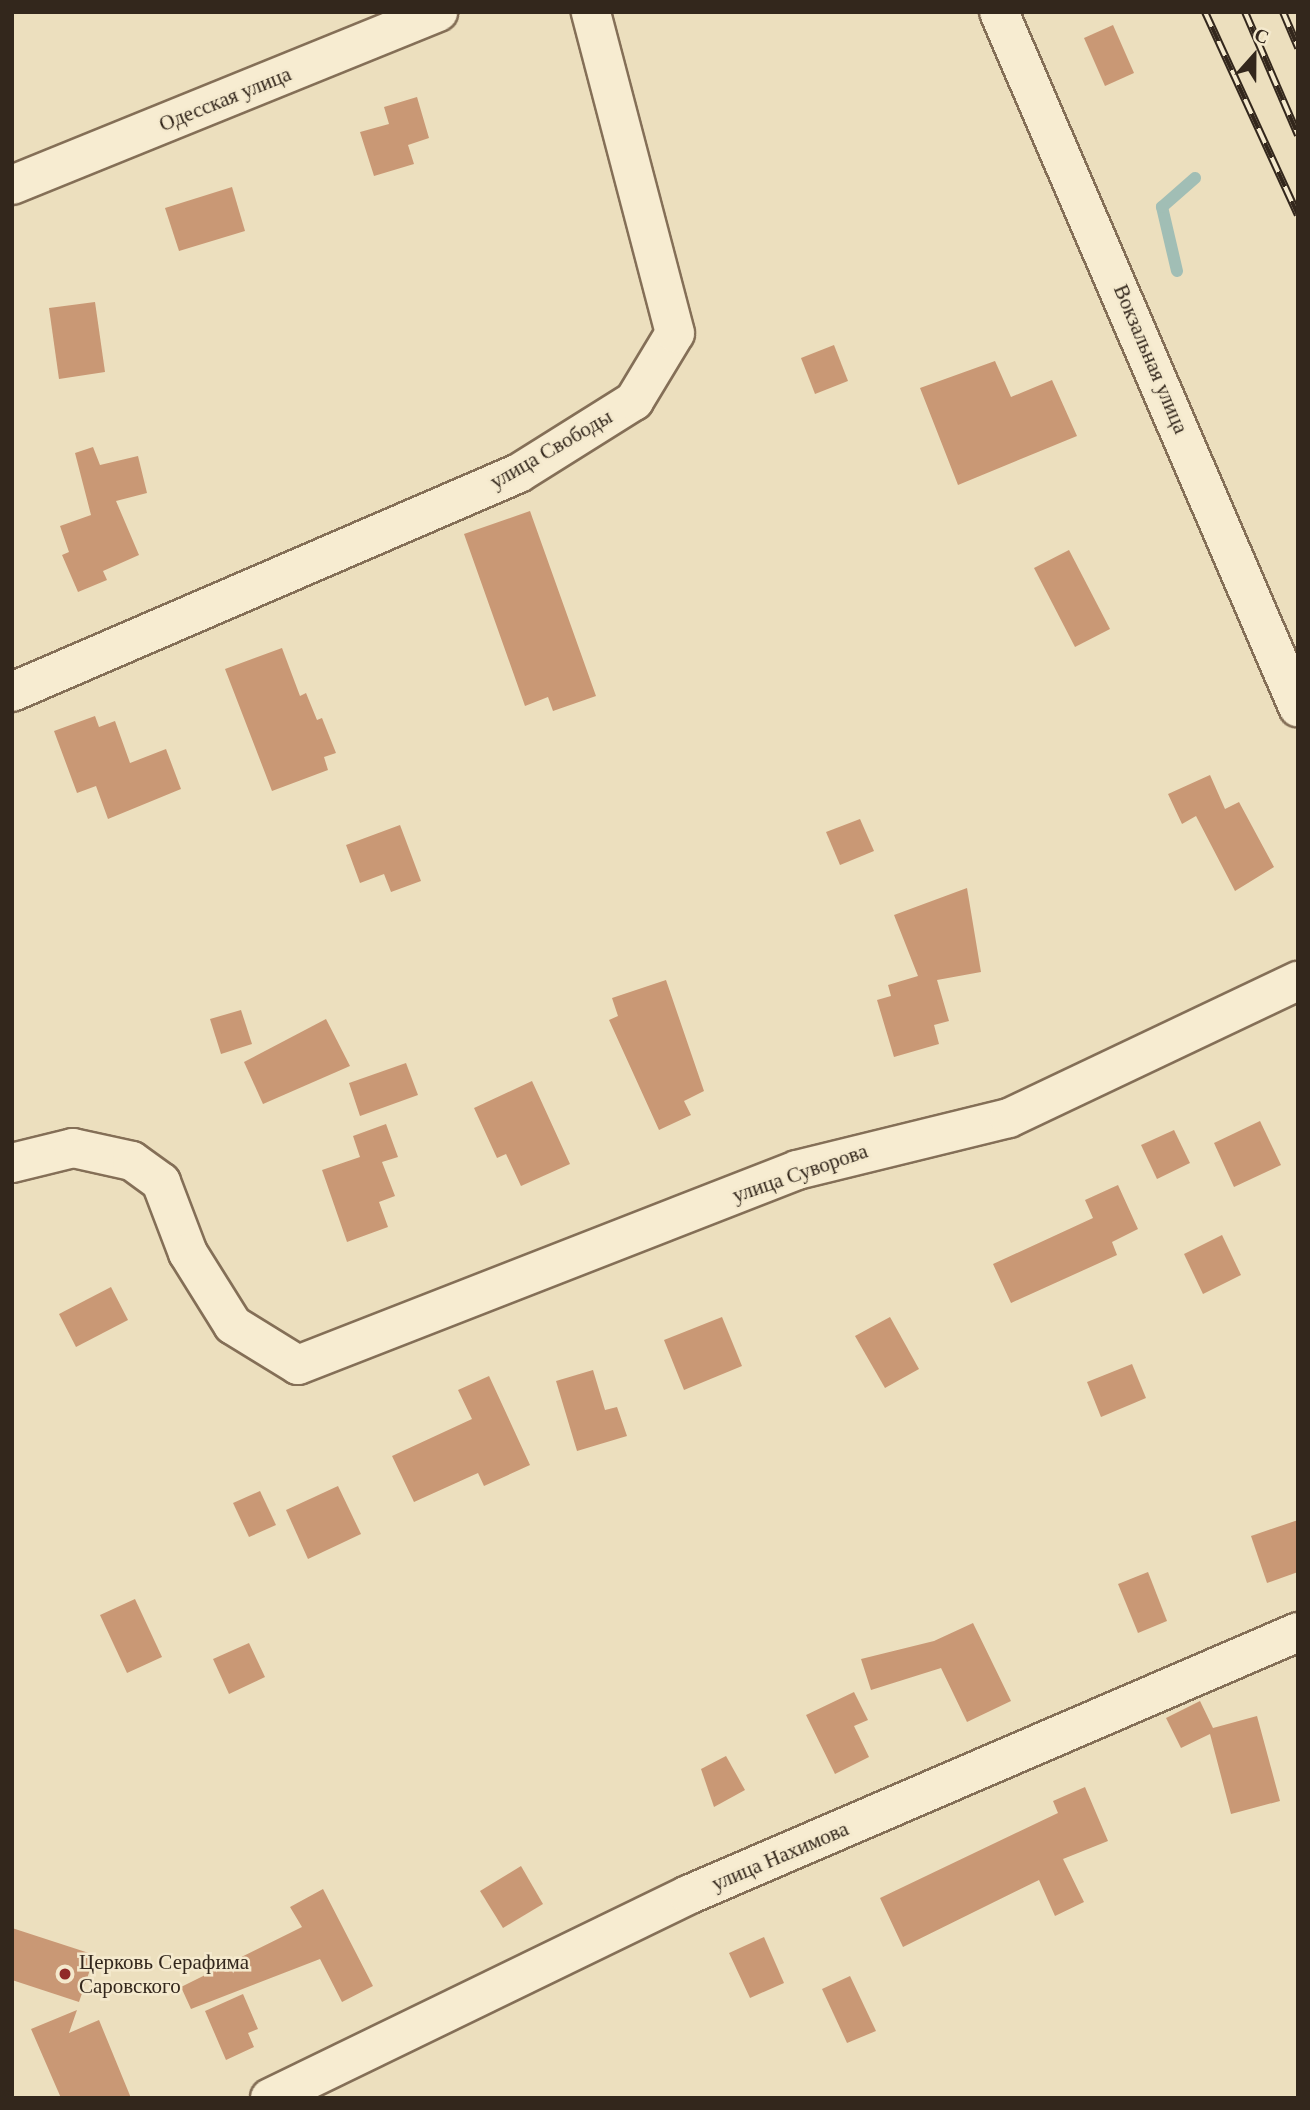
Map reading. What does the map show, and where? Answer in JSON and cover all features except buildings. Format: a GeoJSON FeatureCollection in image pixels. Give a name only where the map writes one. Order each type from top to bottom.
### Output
{"type":"FeatureCollection","features":[{"type":"Feature","properties":{"kind":"street","name":"Одесская улица"},"geometry":{"type":"LineString","coordinates":[[12,185],[438,12]]}},
{"type":"Feature","properties":{"kind":"street","name":"улица Свободы"},"geometry":{"type":"LineString","coordinates":[[12,692],[519,473],[634,401],[676,333],[591,12]]}},
{"type":"Feature","properties":{"kind":"street","name":"Вокзальная улица"},"geometry":{"type":"LineString","coordinates":[[999,12],[1298,708]]}},
{"type":"Feature","properties":{"kind":"street","name":"улица Суворова"},"geometry":{"type":"LineString","coordinates":[[12,1163],[73,1148],[132,1161],[161,1182],[188,1253],[233,1325],[298,1365],[797,1170],[1009,1118],[1298,981]]}},
{"type":"Feature","properties":{"kind":"street","name":"улица Нахимова"},"geometry":{"type":"LineString","coordinates":[[270,2098],[688,1895],[1298,1632]]}},
{"type":"Feature","properties":{"kind":"waterway"},"geometry":{"type":"LineString","coordinates":[[1177,271],[1162,207],[1195,178]]}},
{"type":"Feature","properties":{"kind":"railway"},"geometry":{"type":"LineString","coordinates":[[1205,12],[1298,215]]}},
{"type":"Feature","properties":{"kind":"railway"},"geometry":{"type":"LineString","coordinates":[[1245,12],[1298,135]]}},
{"type":"Feature","properties":{"kind":"railway"},"geometry":{"type":"LineString","coordinates":[[1283,12],[1298,48]]}},
{"type":"Feature","properties":{"kind":"place","name":"Церковь Серафима Саровского"},"geometry":{"type":"Point","coordinates":[65,1974]}}]}
